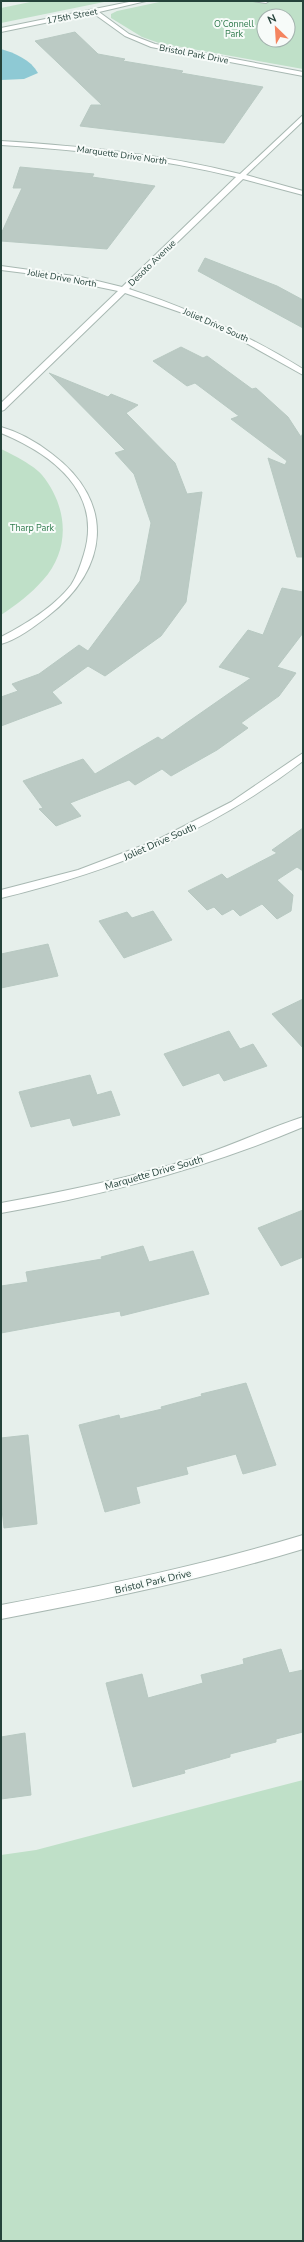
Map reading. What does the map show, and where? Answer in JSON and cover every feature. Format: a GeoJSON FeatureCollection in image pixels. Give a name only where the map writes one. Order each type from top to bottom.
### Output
{"type":"FeatureCollection","features":[{"type":"Feature","properties":{"kind":"street","name":"175th Street"},"geometry":{"type":"LineString","coordinates":[[1,30],[143,1]]}},
{"type":"Feature","properties":{"kind":"street"},"geometry":{"type":"LineString","coordinates":[[256,1],[266,1]]}},
{"type":"Feature","properties":{"kind":"street","name":"Bristol Park Drive"},"geometry":{"type":"LineString","coordinates":[[94,11],[126,35],[153,46],[200,56],[303,74]]}},
{"type":"Feature","properties":{"kind":"street","name":"Desoto Avenue"},"geometry":{"type":"LineString","coordinates":[[1,408],[303,117]]}},
{"type":"Feature","properties":{"kind":"street","name":"Marquette Drive North"},"geometry":{"type":"LineString","coordinates":[[1,143],[122,154],[179,163],[242,176]]}},
{"type":"Feature","properties":{"kind":"street"},"geometry":{"type":"LineString","coordinates":[[242,176],[303,193]]}},
{"type":"Feature","properties":{"kind":"street","name":"Joliet Drive North"},"geometry":{"type":"LineString","coordinates":[[1,268],[80,280],[123,291]]}},
{"type":"Feature","properties":{"kind":"street","name":"Joliet Drive South"},"geometry":{"type":"LineString","coordinates":[[123,291],[187,310],[250,339],[303,373]]}},
{"type":"Feature","properties":{"kind":"street"},"geometry":{"type":"LineString","coordinates":[[1,430],[18,436],[46,451],[75,478],[92,511],[93,546],[75,586],[32,625],[1,641]]}},
{"type":"Feature","properties":{"kind":"street","name":"Joliet Drive South"},"geometry":{"type":"LineString","coordinates":[[1,894],[44,884],[134,855],[206,821],[238,803],[267,784],[303,756]]}},
{"type":"Feature","properties":{"kind":"street","name":"Marquette Drive South"},"geometry":{"type":"LineString","coordinates":[[1,1208],[52,1200],[182,1166],[238,1148],[303,1122]]}},
{"type":"Feature","properties":{"kind":"street","name":"Bristol Park Drive"},"geometry":{"type":"LineString","coordinates":[[1,1612],[123,1589],[253,1557],[303,1542]]}},
{"type":"Feature","properties":{"kind":"green space"},"geometry":{"type":"Polygon","coordinates":[[[35,1],[109,1],[1,23],[1,8],[35,1]]]}},
{"type":"Feature","properties":{"kind":"green space","name":"O’Connell Park"},"geometry":{"type":"Polygon","coordinates":[[[164,1],[303,1],[303,69],[159,43],[142,37],[111,18],[111,14],[117,11],[164,1]]]}},
{"type":"Feature","properties":{"kind":"green space","name":"Tharp Park"},"geometry":{"type":"Polygon","coordinates":[[[1,449],[29,464],[42,475],[51,487],[57,501],[63,528],[62,542],[52,568],[33,590],[1,615],[1,449]]]}},
{"type":"Feature","properties":{"kind":"green space"},"geometry":{"type":"Polygon","coordinates":[[[303,1780],[303,2241],[1,2241],[1,1855],[36,1850],[303,1780]]]}},
{"type":"Feature","properties":{"kind":"water"},"geometry":{"type":"Polygon","coordinates":[[[1,49],[27,61],[38,73],[24,79],[1,80],[1,49]]]}},
{"type":"Feature","properties":{"kind":"building"},"geometry":{"type":"Polygon","coordinates":[[[75,32],[98,54],[125,59],[123,61],[183,71],[181,73],[263,87],[224,143],[80,126],[91,105],[102,105],[35,41],[75,32]]]}},
{"type":"Feature","properties":{"kind":"building"},"geometry":{"type":"Polygon","coordinates":[[[20,167],[94,174],[92,177],[155,186],[107,249],[1,241],[1,234],[22,188],[13,188],[20,167]]]}},
{"type":"Feature","properties":{"kind":"building"},"geometry":{"type":"Polygon","coordinates":[[[205,258],[277,286],[303,300],[303,328],[198,271],[205,258]]]}},
{"type":"Feature","properties":{"kind":"building"},"geometry":{"type":"Polygon","coordinates":[[[181,347],[203,358],[207,356],[252,389],[256,388],[288,417],[301,437],[303,433],[303,557],[297,557],[268,458],[285,465],[287,461],[231,419],[239,416],[195,383],[187,386],[153,361],[181,347]]]}},
{"type":"Feature","properties":{"kind":"building"},"geometry":{"type":"Polygon","coordinates":[[[49,373],[108,397],[111,394],[138,405],[126,413],[175,463],[187,494],[202,492],[186,602],[161,636],[105,676],[88,666],[52,692],[62,703],[1,726],[1,697],[18,691],[12,684],[39,674],[79,645],[88,651],[140,581],[151,523],[134,474],[115,453],[125,450],[49,373]]]}},
{"type":"Feature","properties":{"kind":"building"},"geometry":{"type":"Polygon","coordinates":[[[282,588],[303,592],[303,633],[277,667],[296,673],[279,696],[241,723],[248,728],[217,750],[171,776],[162,769],[135,785],[129,780],[70,803],[81,816],[56,826],[39,809],[43,808],[23,781],[83,759],[95,774],[158,737],[162,740],[251,678],[219,667],[248,630],[263,635],[282,588]]]}},
{"type":"Feature","properties":{"kind":"building"},"geometry":{"type":"Polygon","coordinates":[[[303,828],[303,871],[297,867],[277,880],[293,895],[291,911],[277,919],[262,904],[240,916],[233,909],[222,915],[214,907],[207,910],[188,891],[222,874],[227,879],[277,853],[272,850],[303,828]]]}},
{"type":"Feature","properties":{"kind":"building"},"geometry":{"type":"Polygon","coordinates":[[[153,911],[172,940],[124,958],[99,921],[127,912],[132,918],[153,911]]]}},
{"type":"Feature","properties":{"kind":"building"},"geometry":{"type":"Polygon","coordinates":[[[48,944],[58,976],[1,988],[1,954],[48,944]]]}},
{"type":"Feature","properties":{"kind":"building"},"geometry":{"type":"Polygon","coordinates":[[[303,999],[303,1048],[272,1014],[303,999]]]}},
{"type":"Feature","properties":{"kind":"building"},"geometry":{"type":"Polygon","coordinates":[[[229,1031],[240,1049],[253,1044],[267,1066],[224,1081],[219,1073],[183,1086],[164,1054],[229,1031]]]}},
{"type":"Feature","properties":{"kind":"building"},"geometry":{"type":"Polygon","coordinates":[[[90,1075],[97,1095],[111,1091],[120,1115],[73,1126],[70,1118],[31,1127],[19,1092],[90,1075]]]}},
{"type":"Feature","properties":{"kind":"building"},"geometry":{"type":"Polygon","coordinates":[[[303,1210],[303,1257],[281,1266],[258,1228],[303,1210]]]}},
{"type":"Feature","properties":{"kind":"building"},"geometry":{"type":"Polygon","coordinates":[[[143,1246],[149,1262],[193,1251],[209,1294],[121,1316],[120,1311],[1,1333],[1,1286],[28,1282],[26,1272],[102,1259],[101,1257],[143,1246]]]}},
{"type":"Feature","properties":{"kind":"building"},"geometry":{"type":"Polygon","coordinates":[[[246,1383],[276,1465],[243,1474],[236,1454],[186,1467],[188,1474],[136,1487],[140,1503],[105,1512],[79,1425],[119,1415],[120,1419],[162,1409],[161,1407],[202,1396],[201,1394],[246,1383]]]}},
{"type":"Feature","properties":{"kind":"building"},"geometry":{"type":"Polygon","coordinates":[[[28,1435],[37,1524],[4,1528],[1,1500],[1,1438],[28,1435]]]}},
{"type":"Feature","properties":{"kind":"building"},"geometry":{"type":"Polygon","coordinates":[[[281,1649],[289,1673],[303,1670],[303,1732],[276,1739],[276,1742],[230,1754],[230,1757],[184,1770],[185,1773],[133,1787],[106,1683],[142,1674],[148,1698],[203,1683],[201,1675],[244,1664],[243,1659],[281,1649]]]}},
{"type":"Feature","properties":{"kind":"building"},"geometry":{"type":"Polygon","coordinates":[[[25,1733],[31,1795],[1,1799],[1,1737],[25,1733]]]}}]}
